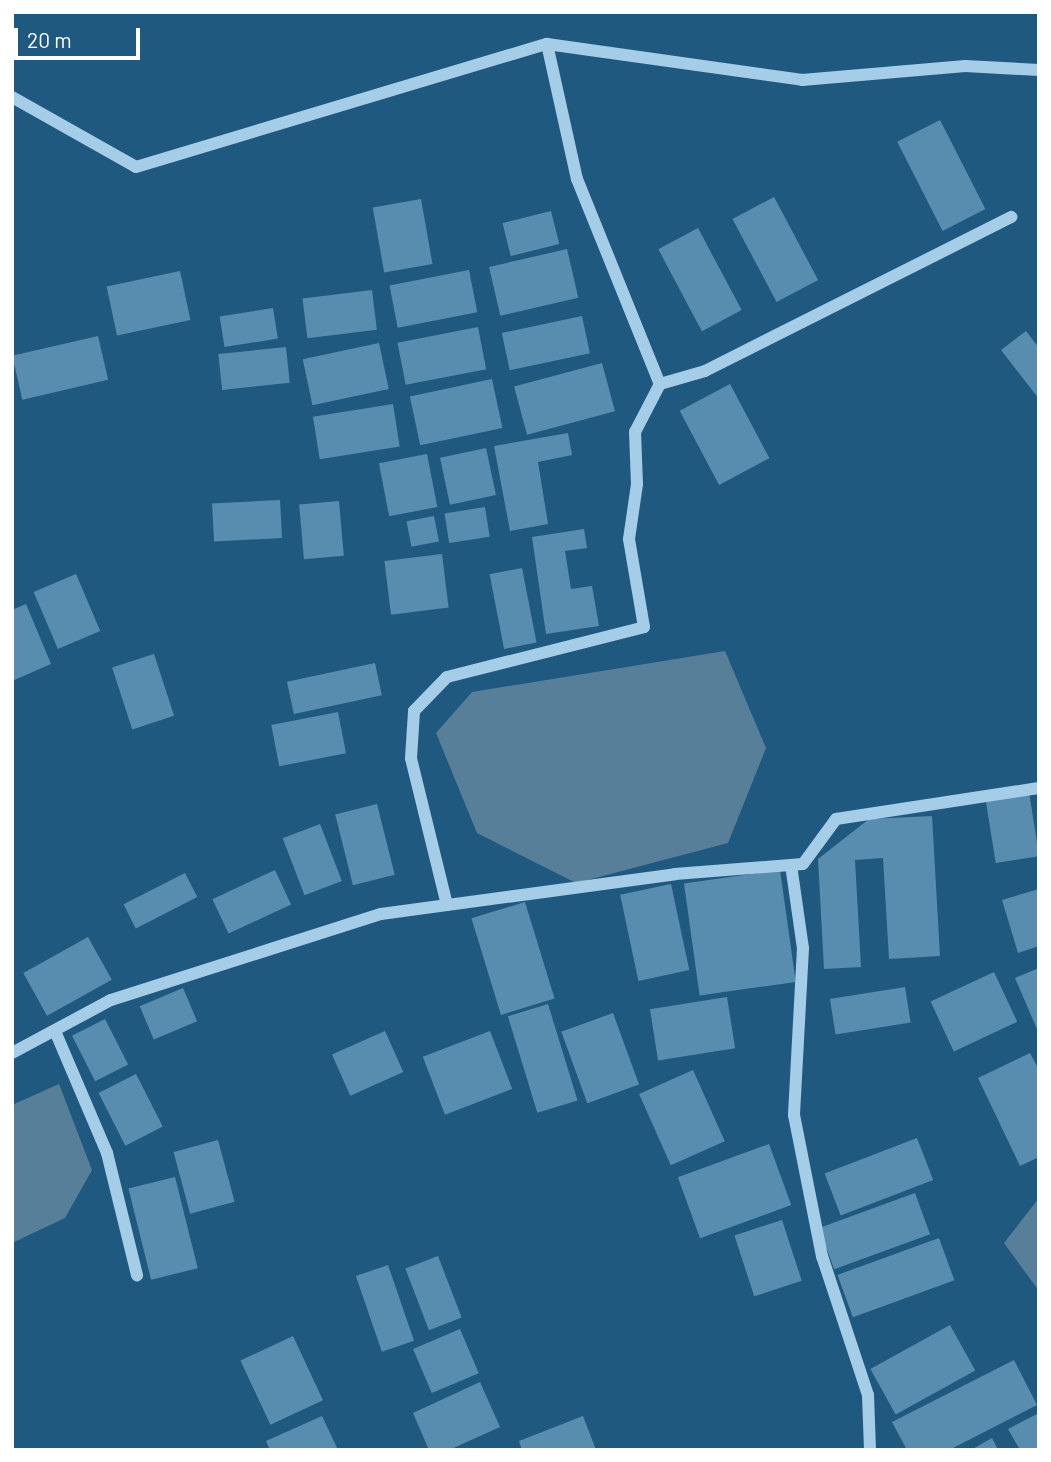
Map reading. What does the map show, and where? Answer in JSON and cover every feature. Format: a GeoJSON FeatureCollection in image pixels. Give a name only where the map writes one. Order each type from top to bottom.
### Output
{"type":"FeatureCollection","features":[{"type":"Feature","properties":{"kind":"street"},"geometry":{"type":"LineString","coordinates":[[547,44],[577,179],[660,384]]}},
{"type":"Feature","properties":{"kind":"street"},"geometry":{"type":"LineString","coordinates":[[12,97],[136,167],[547,44],[802,80],[965,66],[1039,70]]}},
{"type":"Feature","properties":{"kind":"street"},"geometry":{"type":"LineString","coordinates":[[447,905],[411,758],[414,711],[447,677],[644,627],[629,539],[637,484],[635,432],[660,384],[705,371],[1011,217]]}},
{"type":"Feature","properties":{"kind":"street"},"geometry":{"type":"LineString","coordinates":[[12,1053],[111,1000],[381,914],[675,874],[803,864],[836,819],[1039,788]]}},
{"type":"Feature","properties":{"kind":"street"},"geometry":{"type":"LineString","coordinates":[[791,865],[803,948],[794,1115],[822,1256],[868,1395],[868,1447],[851,1450]]}},
{"type":"Feature","properties":{"kind":"street"},"geometry":{"type":"LineString","coordinates":[[55,1031],[107,1153],[137,1275]]}},
{"type":"Feature","properties":{"kind":"water"},"geometry":{"type":"Polygon","coordinates":[[[725,651],[766,748],[728,843],[576,883],[477,833],[436,733],[472,692],[725,651]]]}},
{"type":"Feature","properties":{"kind":"water"},"geometry":{"type":"Polygon","coordinates":[[[59,1084],[92,1170],[65,1218],[12,1243],[12,1105],[59,1084]]]}},
{"type":"Feature","properties":{"kind":"water"},"geometry":{"type":"Polygon","coordinates":[[[1039,1198],[1039,1291],[1004,1243],[1039,1198]]]}},
{"type":"Feature","properties":{"kind":"building"},"geometry":{"type":"Polygon","coordinates":[[[940,120],[985,209],[943,231],[897,142],[940,120]]]}},
{"type":"Feature","properties":{"kind":"building"},"geometry":{"type":"Polygon","coordinates":[[[774,197],[818,280],[777,302],[733,219],[774,197]]]}},
{"type":"Feature","properties":{"kind":"building"},"geometry":{"type":"Polygon","coordinates":[[[421,199],[432,264],[384,273],[373,208],[421,199]]]}},
{"type":"Feature","properties":{"kind":"building"},"geometry":{"type":"Polygon","coordinates":[[[551,211],[559,244],[511,256],[502,223],[551,211]]]}},
{"type":"Feature","properties":{"kind":"building"},"geometry":{"type":"Polygon","coordinates":[[[698,228],[742,310],[702,331],[658,249],[698,228]]]}},
{"type":"Feature","properties":{"kind":"building"},"geometry":{"type":"Polygon","coordinates":[[[567,249],[578,298],[500,316],[489,267],[567,249]]]}},
{"type":"Feature","properties":{"kind":"building"},"geometry":{"type":"Polygon","coordinates":[[[469,270],[477,312],[398,328],[389,285],[469,270]]]}},
{"type":"Feature","properties":{"kind":"building"},"geometry":{"type":"Polygon","coordinates":[[[180,271],[190,320],[117,336],[107,287],[180,271]]]}},
{"type":"Feature","properties":{"kind":"building"},"geometry":{"type":"Polygon","coordinates":[[[372,290],[377,330],[307,338],[303,299],[372,290]]]}},
{"type":"Feature","properties":{"kind":"building"},"geometry":{"type":"Polygon","coordinates":[[[273,308],[278,339],[225,347],[220,316],[273,308]]]}},
{"type":"Feature","properties":{"kind":"building"},"geometry":{"type":"Polygon","coordinates":[[[582,316],[590,353],[510,370],[502,333],[582,316]]]}},
{"type":"Feature","properties":{"kind":"building"},"geometry":{"type":"Polygon","coordinates":[[[478,327],[486,369],[406,385],[398,343],[478,327]]]}},
{"type":"Feature","properties":{"kind":"building"},"geometry":{"type":"Polygon","coordinates":[[[1026,331],[1039,348],[1039,399],[1001,350],[1026,331]]]}},
{"type":"Feature","properties":{"kind":"building"},"geometry":{"type":"Polygon","coordinates":[[[98,336],[108,380],[22,400],[12,356],[98,336]]]}},
{"type":"Feature","properties":{"kind":"building"},"geometry":{"type":"Polygon","coordinates":[[[379,343],[389,389],[312,405],[303,359],[379,343]]]}},
{"type":"Feature","properties":{"kind":"building"},"geometry":{"type":"Polygon","coordinates":[[[286,347],[290,383],[222,390],[218,354],[286,347]]]}},
{"type":"Feature","properties":{"kind":"building"},"geometry":{"type":"Polygon","coordinates":[[[602,363],[615,411],[527,435],[514,387],[602,363]]]}},
{"type":"Feature","properties":{"kind":"building"},"geometry":{"type":"Polygon","coordinates":[[[492,379],[502,428],[420,445],[410,396],[492,379]]]}},
{"type":"Feature","properties":{"kind":"building"},"geometry":{"type":"Polygon","coordinates":[[[730,384],[769,458],[719,485],[680,411],[730,384]]]}},
{"type":"Feature","properties":{"kind":"building"},"geometry":{"type":"Polygon","coordinates":[[[393,404],[400,446],[320,459],[313,417],[393,404]]]}},
{"type":"Feature","properties":{"kind":"building"},"geometry":{"type":"Polygon","coordinates":[[[568,433],[572,455],[538,462],[548,524],[510,531],[494,446],[568,433]]]}},
{"type":"Feature","properties":{"kind":"building"},"geometry":{"type":"Polygon","coordinates":[[[486,448],[496,495],[450,505],[440,458],[486,448]]]}},
{"type":"Feature","properties":{"kind":"building"},"geometry":{"type":"Polygon","coordinates":[[[427,454],[437,507],[389,516],[379,463],[427,454]]]}},
{"type":"Feature","properties":{"kind":"building"},"geometry":{"type":"Polygon","coordinates":[[[280,500],[282,538],[214,542],[212,504],[280,500]]]}},
{"type":"Feature","properties":{"kind":"building"},"geometry":{"type":"Polygon","coordinates":[[[339,501],[344,556],[304,559],[299,504],[339,501]]]}},
{"type":"Feature","properties":{"kind":"building"},"geometry":{"type":"Polygon","coordinates":[[[485,507],[490,537],[449,543],[445,513],[485,507]]]}},
{"type":"Feature","properties":{"kind":"building"},"geometry":{"type":"Polygon","coordinates":[[[434,516],[439,542],[411,547],[407,521],[434,516]]]}},
{"type":"Feature","properties":{"kind":"building"},"geometry":{"type":"Polygon","coordinates":[[[584,529],[587,548],[565,551],[571,589],[592,586],[599,626],[546,634],[532,537],[584,529]]]}},
{"type":"Feature","properties":{"kind":"building"},"geometry":{"type":"Polygon","coordinates":[[[442,554],[449,608],[391,615],[384,561],[442,554]]]}},
{"type":"Feature","properties":{"kind":"building"},"geometry":{"type":"Polygon","coordinates":[[[522,568],[537,643],[504,649],[490,574],[522,568]]]}},
{"type":"Feature","properties":{"kind":"building"},"geometry":{"type":"Polygon","coordinates":[[[76,574],[100,631],[58,649],[34,592],[76,574]]]}},
{"type":"Feature","properties":{"kind":"building"},"geometry":{"type":"Polygon","coordinates":[[[26,604],[51,664],[12,681],[12,610],[26,604]]]}},
{"type":"Feature","properties":{"kind":"building"},"geometry":{"type":"Polygon","coordinates":[[[154,654],[174,716],[132,729],[112,668],[154,654]]]}},
{"type":"Feature","properties":{"kind":"building"},"geometry":{"type":"Polygon","coordinates":[[[375,663],[382,695],[294,714],[287,682],[375,663]]]}},
{"type":"Feature","properties":{"kind":"building"},"geometry":{"type":"Polygon","coordinates":[[[338,712],[346,753],[279,766],[271,725],[338,712]]]}},
{"type":"Feature","properties":{"kind":"building"},"geometry":{"type":"Polygon","coordinates":[[[1029,792],[1039,856],[996,863],[986,799],[1029,792]]]}},
{"type":"Feature","properties":{"kind":"building"},"geometry":{"type":"Polygon","coordinates":[[[377,804],[395,875],[353,885],[335,814],[377,804]]]}},
{"type":"Feature","properties":{"kind":"building"},"geometry":{"type":"Polygon","coordinates":[[[932,816],[940,956],[889,959],[883,858],[855,860],[861,967],[824,969],[818,859],[869,819],[932,816]]]}},
{"type":"Feature","properties":{"kind":"building"},"geometry":{"type":"Polygon","coordinates":[[[320,824],[342,881],[305,895],[283,838],[320,824]]]}},
{"type":"Feature","properties":{"kind":"building"},"geometry":{"type":"Polygon","coordinates":[[[275,870],[291,904],[229,934],[212,899],[275,870]]]}},
{"type":"Feature","properties":{"kind":"building"},"geometry":{"type":"Polygon","coordinates":[[[780,870],[796,982],[700,995],[684,883],[780,870]]]}},
{"type":"Feature","properties":{"kind":"building"},"geometry":{"type":"Polygon","coordinates":[[[185,873],[197,897],[136,928],[124,904],[185,873]]]}},
{"type":"Feature","properties":{"kind":"building"},"geometry":{"type":"Polygon","coordinates":[[[671,884],[689,970],[638,981],[620,895],[671,884]]]}},
{"type":"Feature","properties":{"kind":"building"},"geometry":{"type":"Polygon","coordinates":[[[1039,889],[1039,946],[1018,953],[1002,900],[1039,889]]]}},
{"type":"Feature","properties":{"kind":"building"},"geometry":{"type":"Polygon","coordinates":[[[525,902],[555,999],[501,1015],[471,918],[525,902]]]}},
{"type":"Feature","properties":{"kind":"building"},"geometry":{"type":"Polygon","coordinates":[[[88,937],[112,980],[47,1016],[23,973],[88,937]]]}},
{"type":"Feature","properties":{"kind":"building"},"geometry":{"type":"Polygon","coordinates":[[[1039,968],[1039,1029],[1037,1029],[1015,978],[1039,968]]]}},
{"type":"Feature","properties":{"kind":"building"},"geometry":{"type":"Polygon","coordinates":[[[994,972],[1017,1022],[954,1051],[931,1002],[994,972]]]}},
{"type":"Feature","properties":{"kind":"building"},"geometry":{"type":"Polygon","coordinates":[[[905,987],[911,1023],[836,1034],[830,999],[905,987]]]}},
{"type":"Feature","properties":{"kind":"building"},"geometry":{"type":"Polygon","coordinates":[[[183,988],[197,1021],[154,1040],[140,1006],[183,988]]]}},
{"type":"Feature","properties":{"kind":"building"},"geometry":{"type":"Polygon","coordinates":[[[727,997],[735,1048],[658,1061],[650,1009],[727,997]]]}},
{"type":"Feature","properties":{"kind":"building"},"geometry":{"type":"Polygon","coordinates":[[[548,1004],[578,1101],[537,1113],[508,1016],[548,1004]]]}},
{"type":"Feature","properties":{"kind":"building"},"geometry":{"type":"Polygon","coordinates":[[[613,1013],[639,1084],[587,1103],[561,1032],[613,1013]]]}},
{"type":"Feature","properties":{"kind":"building"},"geometry":{"type":"Polygon","coordinates":[[[105,1019],[128,1064],[95,1081],[72,1036],[105,1019]]]}},
{"type":"Feature","properties":{"kind":"building"},"geometry":{"type":"Polygon","coordinates":[[[385,1031],[403,1072],[350,1096],[332,1055],[385,1031]]]}},
{"type":"Feature","properties":{"kind":"building"},"geometry":{"type":"Polygon","coordinates":[[[490,1031],[512,1089],[445,1115],[423,1057],[490,1031]]]}},
{"type":"Feature","properties":{"kind":"building"},"geometry":{"type":"Polygon","coordinates":[[[1030,1053],[1039,1070],[1039,1157],[1020,1166],[978,1078],[1030,1053]]]}},
{"type":"Feature","properties":{"kind":"building"},"geometry":{"type":"Polygon","coordinates":[[[693,1070],[725,1141],[671,1165],[639,1094],[693,1070]]]}},
{"type":"Feature","properties":{"kind":"building"},"geometry":{"type":"Polygon","coordinates":[[[136,1074],[163,1127],[125,1146],[99,1093],[136,1074]]]}},
{"type":"Feature","properties":{"kind":"building"},"geometry":{"type":"Polygon","coordinates":[[[917,1138],[933,1180],[841,1215],[825,1173],[917,1138]]]}},
{"type":"Feature","properties":{"kind":"building"},"geometry":{"type":"Polygon","coordinates":[[[218,1140],[235,1202],[190,1214],[174,1152],[218,1140]]]}},
{"type":"Feature","properties":{"kind":"building"},"geometry":{"type":"Polygon","coordinates":[[[769,1144],[791,1205],[700,1238],[678,1177],[769,1144]]]}},
{"type":"Feature","properties":{"kind":"building"},"geometry":{"type":"Polygon","coordinates":[[[175,1177],[198,1268],[151,1280],[128,1189],[175,1177]]]}},
{"type":"Feature","properties":{"kind":"building"},"geometry":{"type":"Polygon","coordinates":[[[915,1193],[930,1234],[834,1269],[819,1228],[915,1193]]]}},
{"type":"Feature","properties":{"kind":"building"},"geometry":{"type":"Polygon","coordinates":[[[782,1220],[802,1281],[754,1296],[734,1235],[782,1220]]]}},
{"type":"Feature","properties":{"kind":"building"},"geometry":{"type":"Polygon","coordinates":[[[939,1238],[954,1280],[853,1317],[838,1275],[939,1238]]]}},
{"type":"Feature","properties":{"kind":"building"},"geometry":{"type":"Polygon","coordinates":[[[438,1256],[462,1318],[429,1330],[405,1269],[438,1256]]]}},
{"type":"Feature","properties":{"kind":"building"},"geometry":{"type":"Polygon","coordinates":[[[388,1265],[414,1341],[382,1352],[356,1276],[388,1265]]]}},
{"type":"Feature","properties":{"kind":"building"},"geometry":{"type":"Polygon","coordinates":[[[950,1325],[975,1370],[896,1415],[870,1369],[950,1325]]]}},
{"type":"Feature","properties":{"kind":"building"},"geometry":{"type":"Polygon","coordinates":[[[460,1329],[479,1373],[432,1393],[413,1349],[460,1329]]]}},
{"type":"Feature","properties":{"kind":"building"},"geometry":{"type":"Polygon","coordinates":[[[293,1336],[323,1400],[270,1425],[240,1361],[293,1336]]]}},
{"type":"Feature","properties":{"kind":"building"},"geometry":{"type":"Polygon","coordinates":[[[1014,1360],[1037,1405],[949,1450],[907,1450],[892,1422],[1014,1360]]]}},
{"type":"Feature","properties":{"kind":"building"},"geometry":{"type":"Polygon","coordinates":[[[480,1382],[500,1427],[449,1450],[429,1450],[413,1413],[480,1382]]]}},
{"type":"Feature","properties":{"kind":"building"},"geometry":{"type":"Polygon","coordinates":[[[1039,1413],[1039,1450],[1020,1450],[1008,1429],[1039,1413]]]}},
{"type":"Feature","properties":{"kind":"building"},"geometry":{"type":"Polygon","coordinates":[[[322,1416],[338,1450],[270,1450],[266,1441],[322,1416]]]}},
{"type":"Feature","properties":{"kind":"building"},"geometry":{"type":"Polygon","coordinates":[[[583,1416],[596,1450],[522,1450],[519,1441],[583,1416]]]}},
{"type":"Feature","properties":{"kind":"building"},"geometry":{"type":"Polygon","coordinates":[[[992,1438],[998,1450],[971,1450],[992,1438]]]}}]}
